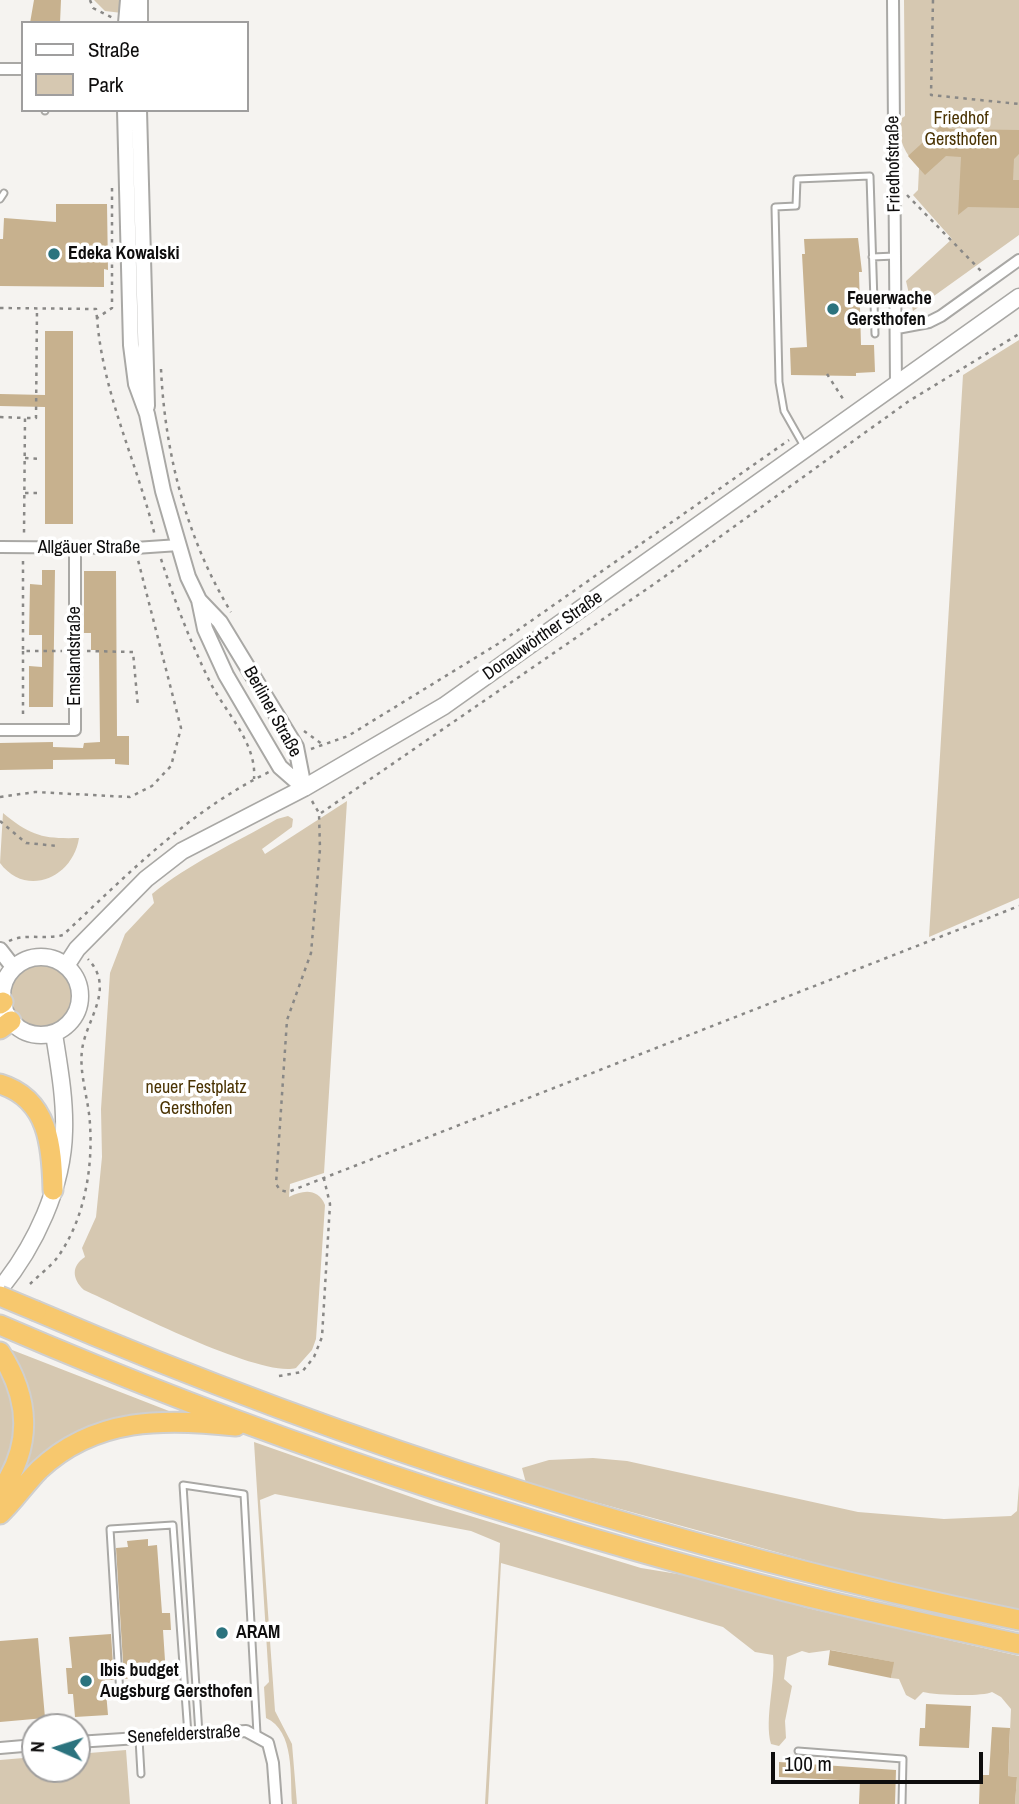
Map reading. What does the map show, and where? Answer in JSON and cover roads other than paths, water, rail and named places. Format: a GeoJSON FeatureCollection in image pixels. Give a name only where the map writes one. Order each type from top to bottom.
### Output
{"type":"FeatureCollection","features":[{"type":"Feature","properties":{"kind":"highway"},"geometry":{"type":"LineString","coordinates":[[0,1084],[20,1093],[45,1124],[52,1151],[53,1191]]}},
{"type":"Feature","properties":{"kind":"highway"},"geometry":{"type":"LineString","coordinates":[[0,1296],[254,1401],[432,1464],[560,1504],[790,1568],[1019,1620]]}},
{"type":"Feature","properties":{"kind":"highway"},"geometry":{"type":"LineString","coordinates":[[8,1329],[268,1430],[472,1500],[789,1592],[1019,1644]]}},
{"type":"Feature","properties":{"kind":"highway"},"geometry":{"type":"LineString","coordinates":[[0,1352],[17,1382],[25,1414],[22,1447],[11,1476],[0,1492]]}},
{"type":"Feature","properties":{"kind":"highway"},"geometry":{"type":"LineString","coordinates":[[0,1514],[52,1459],[85,1439],[121,1425],[175,1420],[268,1430]]}},
{"type":"Feature","properties":{"kind":"main road","name":"Donauwörther Straße"},"geometry":{"type":"LineString","coordinates":[[66,966],[77,949],[146,879],[182,851],[304,788],[444,706],[897,387],[1019,297]]}},
{"type":"Feature","properties":{"kind":"main road"},"geometry":{"type":"LineString","coordinates":[[43,957],[66,966],[79,984],[80,1004],[71,1023],[54,1034],[27,1033],[3,1014],[3,988],[14,968],[29,959],[43,957]]}},
{"type":"Feature","properties":{"kind":"main road"},"geometry":{"type":"LineString","coordinates":[[0,1289],[33,1241],[53,1191],[64,1134],[62,1089],[54,1034]]}},
{"type":"Feature","properties":{"kind":"street"},"geometry":{"type":"LineString","coordinates":[[120,20],[128,0]]}},
{"type":"Feature","properties":{"kind":"street"},"geometry":{"type":"LineString","coordinates":[[140,0],[140,21]]}},
{"type":"Feature","properties":{"kind":"street","name":"Friedhofstraße"},"geometry":{"type":"LineString","coordinates":[[893,0],[894,181],[898,219],[897,387]]}},
{"type":"Feature","properties":{"kind":"street"},"geometry":{"type":"LineString","coordinates":[[0,69],[21,69]]}},
{"type":"Feature","properties":{"kind":"street","name":"Berliner Straße"},"geometry":{"type":"LineString","coordinates":[[125,112],[131,345],[136,384],[147,414],[163,491],[188,577],[200,600],[220,622],[296,747],[304,788]]}},
{"type":"Feature","properties":{"kind":"street","name":"Berliner Straße"},"geometry":{"type":"LineString","coordinates":[[139,112],[147,414]]}},
{"type":"Feature","properties":{"kind":"street"},"geometry":{"type":"LineString","coordinates":[[897,328],[929,322],[958,305],[1019,260]]}},
{"type":"Feature","properties":{"kind":"street","name":"Allgäuer Straße"},"geometry":{"type":"LineString","coordinates":[[0,547],[179,545]]}},
{"type":"Feature","properties":{"kind":"street","name":"Emslandstraße"},"geometry":{"type":"LineString","coordinates":[[0,730],[75,730],[75,548]]}},
{"type":"Feature","properties":{"kind":"street","name":"Berliner Straße"},"geometry":{"type":"LineString","coordinates":[[200,600],[205,629],[238,696],[280,766],[304,788]]}},
{"type":"Feature","properties":{"kind":"street"},"geometry":{"type":"LineString","coordinates":[[3,946],[14,968]]}},
{"type":"Feature","properties":{"kind":"street","name":"Senefelderstraße"},"geometry":{"type":"LineString","coordinates":[[91,1741],[246,1731],[257,1734],[268,1743],[273,1763],[276,1804]]}},
{"type":"Feature","properties":{"kind":"street"},"geometry":{"type":"LineString","coordinates":[[0,1748],[21,1746]]}},
{"type":"Feature","properties":{"kind":"lane"},"geometry":{"type":"LineString","coordinates":[[807,450],[784,411],[779,382],[775,207],[796,206],[797,179],[870,176],[875,334]]}},
{"type":"Feature","properties":{"kind":"lane"},"geometry":{"type":"LineString","coordinates":[[872,257],[898,258]]}},
{"type":"Feature","properties":{"kind":"lane"},"geometry":{"type":"LineString","coordinates":[[193,1734],[183,1485],[244,1494],[257,1734]]}},
{"type":"Feature","properties":{"kind":"lane"},"geometry":{"type":"LineString","coordinates":[[120,1695],[110,1529],[173,1525],[193,1734]]}},
{"type":"Feature","properties":{"kind":"lane"},"geometry":{"type":"LineString","coordinates":[[139,1738],[141,1774]]}},
{"type":"Feature","properties":{"kind":"lane"},"geometry":{"type":"LineString","coordinates":[[798,1751],[903,1759],[902,1804]]}},
{"type":"Feature","properties":{"kind":"place","name":"Edeka Kowalski"},"geometry":{"type":"Point","coordinates":[54,254]}},
{"type":"Feature","properties":{"kind":"place","name":"Feuerwache Gersthofen"},"geometry":{"type":"Point","coordinates":[833,309]}},
{"type":"Feature","properties":{"kind":"place","name":"ARAM"},"geometry":{"type":"Point","coordinates":[222,1633]}},
{"type":"Feature","properties":{"kind":"place","name":"Ibis budget Augsburg Gersthofen"},"geometry":{"type":"Point","coordinates":[86,1681]}},
{"type":"Feature","properties":{"kind":"park label","name":"Friedhof Gersthofen"},"geometry":{"type":"Point","coordinates":[961,129]}},
{"type":"Feature","properties":{"kind":"park label","name":"neuer Festplatz Gersthofen"},"geometry":{"type":"Point","coordinates":[196,1098]}}]}
